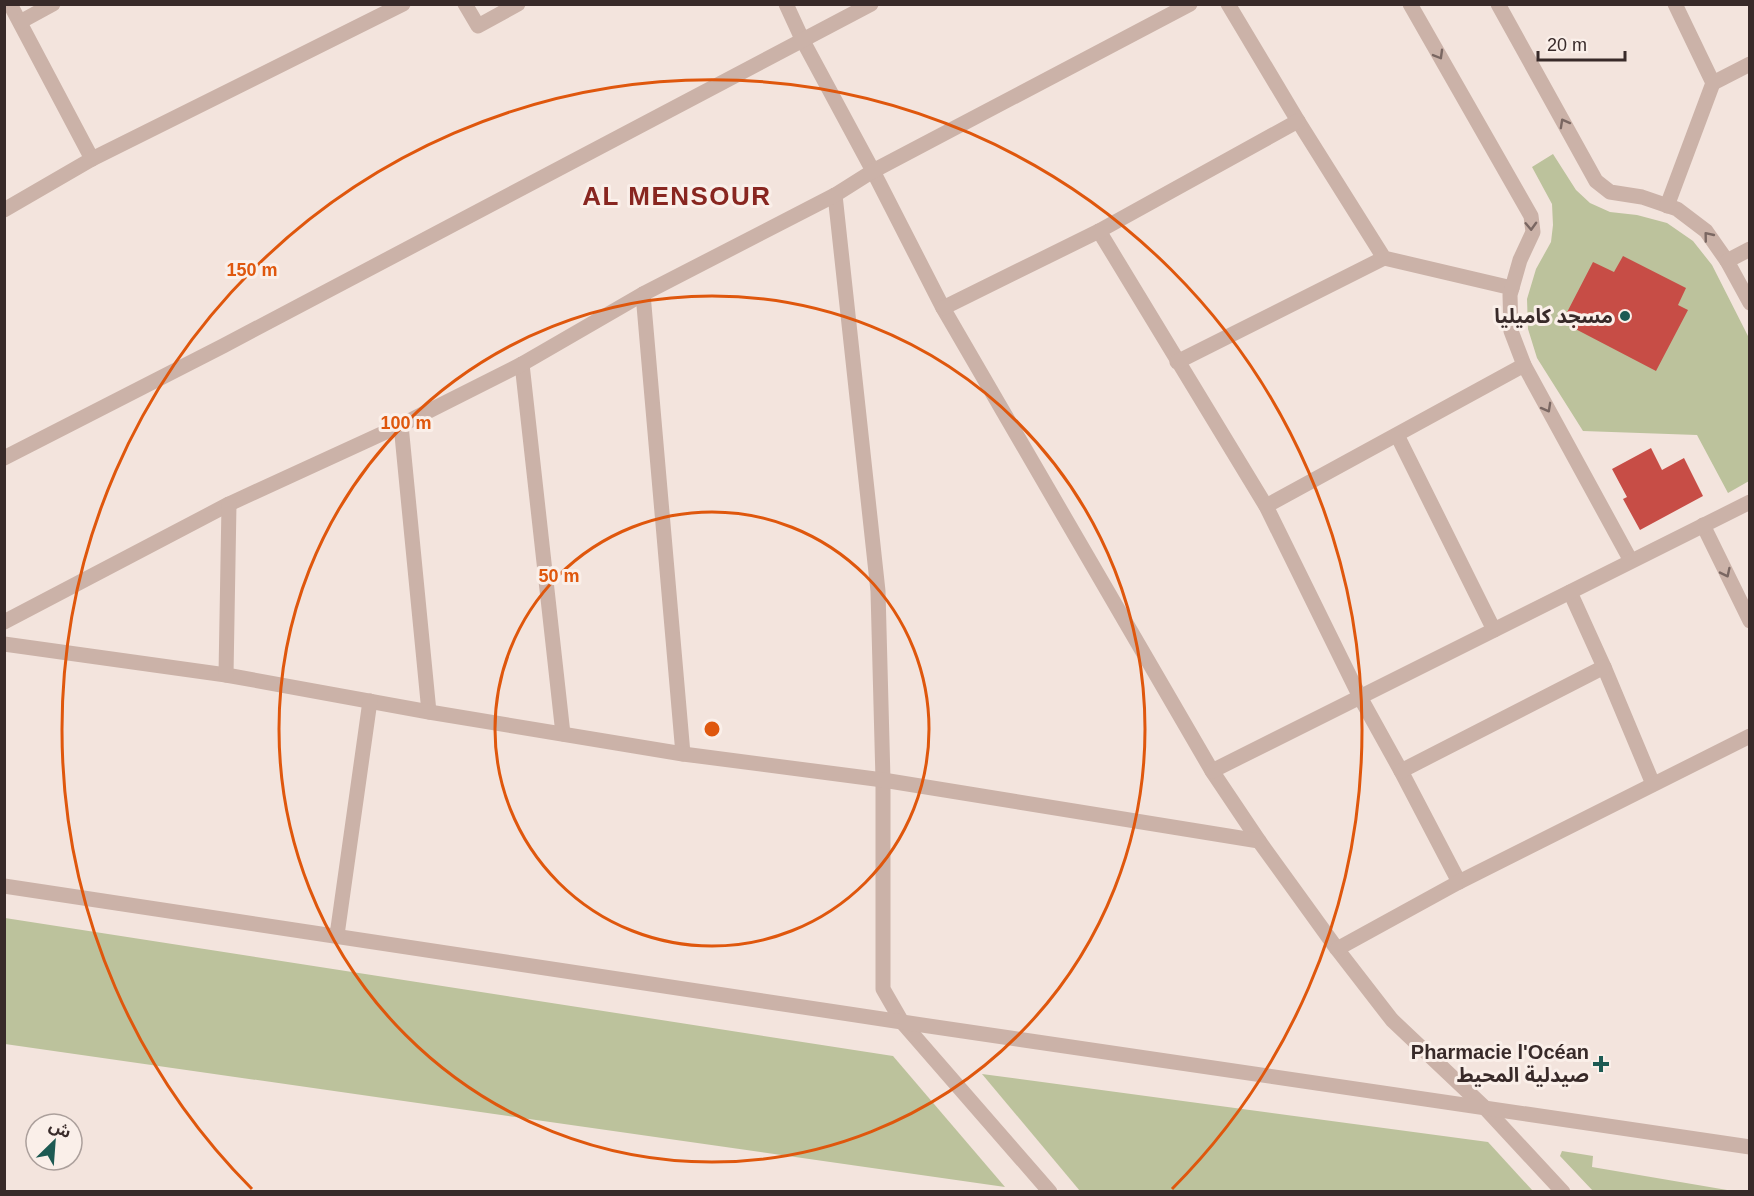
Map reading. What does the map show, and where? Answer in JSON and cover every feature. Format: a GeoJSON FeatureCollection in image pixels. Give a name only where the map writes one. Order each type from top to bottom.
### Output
{"type":"FeatureCollection","features":[{"type":"Feature","properties":{"kind":"street"},"geometry":{"type":"LineString","coordinates":[[10,4],[92,159]]}},
{"type":"Feature","properties":{"kind":"street"},"geometry":{"type":"LineString","coordinates":[[20,22],[53,4]]}},
{"type":"Feature","properties":{"kind":"street"},"geometry":{"type":"LineString","coordinates":[[4,210],[92,159],[403,4]]}},
{"type":"Feature","properties":{"kind":"street"},"geometry":{"type":"LineString","coordinates":[[465,4],[478,26],[518,4]]}},
{"type":"Feature","properties":{"kind":"street"},"geometry":{"type":"LineString","coordinates":[[786,4],[803,41],[943,308],[1212,771],[1337,949],[1392,1020],[1484,1107],[1563,1191]]}},
{"type":"Feature","properties":{"kind":"street"},"geometry":{"type":"LineString","coordinates":[[4,458],[254,330],[871,4]]}},
{"type":"Feature","properties":{"kind":"street"},"geometry":{"type":"LineString","coordinates":[[4,622],[229,504],[401,425],[522,364],[643,294],[835,195],[873,171],[1190,4]]}},
{"type":"Feature","properties":{"kind":"street"},"geometry":{"type":"LineString","coordinates":[[1228,4],[1384,258]]}},
{"type":"Feature","properties":{"kind":"street"},"geometry":{"type":"LineString","coordinates":[[1410,4],[1531,216],[1533,232],[1520,260],[1510,295],[1511,331],[1524,365],[1631,561]]}},
{"type":"Feature","properties":{"kind":"street"},"geometry":{"type":"LineString","coordinates":[[1498,4],[1596,181],[1610,192],[1642,197],[1677,209],[1706,231],[1727,261],[1749,303]]}},
{"type":"Feature","properties":{"kind":"street"},"geometry":{"type":"LineString","coordinates":[[1675,4],[1713,83]]}},
{"type":"Feature","properties":{"kind":"street"},"geometry":{"type":"LineString","coordinates":[[1667,206],[1713,83],[1749,64]]}},
{"type":"Feature","properties":{"kind":"street"},"geometry":{"type":"LineString","coordinates":[[943,308],[1099,231],[1298,121]]}},
{"type":"Feature","properties":{"kind":"street"},"geometry":{"type":"LineString","coordinates":[[835,195],[878,591],[883,780],[883,989],[902,1022],[1050,1191]]}},
{"type":"Feature","properties":{"kind":"street"},"geometry":{"type":"LineString","coordinates":[[1099,231],[1266,506],[1360,697],[1458,882]]}},
{"type":"Feature","properties":{"kind":"street"},"geometry":{"type":"LineString","coordinates":[[1727,261],[1749,249]]}},
{"type":"Feature","properties":{"kind":"street"},"geometry":{"type":"LineString","coordinates":[[1177,362],[1384,258],[1512,288]]}},
{"type":"Feature","properties":{"kind":"street"},"geometry":{"type":"LineString","coordinates":[[643,294],[683,754]]}},
{"type":"Feature","properties":{"kind":"street"},"geometry":{"type":"LineString","coordinates":[[522,364],[563,734]]}},
{"type":"Feature","properties":{"kind":"street"},"geometry":{"type":"LineString","coordinates":[[1266,506],[1524,365]]}},
{"type":"Feature","properties":{"kind":"street"},"geometry":{"type":"LineString","coordinates":[[401,425],[429,712]]}},
{"type":"Feature","properties":{"kind":"street"},"geometry":{"type":"LineString","coordinates":[[1397,435],[1494,630]]}},
{"type":"Feature","properties":{"kind":"street"},"geometry":{"type":"LineString","coordinates":[[1212,771],[1749,502]]}},
{"type":"Feature","properties":{"kind":"street"},"geometry":{"type":"LineString","coordinates":[[226,675],[229,504]]}},
{"type":"Feature","properties":{"kind":"street"},"geometry":{"type":"LineString","coordinates":[[1703,525],[1749,621]]}},
{"type":"Feature","properties":{"kind":"street"},"geometry":{"type":"LineString","coordinates":[[1570,592],[1604,666],[1653,784]]}},
{"type":"Feature","properties":{"kind":"street"},"geometry":{"type":"LineString","coordinates":[[4,644],[226,675],[429,712],[683,754],[883,780],[1260,842]]}},
{"type":"Feature","properties":{"kind":"street"},"geometry":{"type":"LineString","coordinates":[[1401,771],[1604,666]]}},
{"type":"Feature","properties":{"kind":"street"},"geometry":{"type":"LineString","coordinates":[[337,935],[370,701]]}},
{"type":"Feature","properties":{"kind":"street"},"geometry":{"type":"LineString","coordinates":[[1337,949],[1458,882],[1749,736]]}},
{"type":"Feature","properties":{"kind":"street"},"geometry":{"type":"LineString","coordinates":[[4,886],[1749,1147]]}},
{"type":"Feature","properties":{"kind":"green space"},"geometry":{"type":"Polygon","coordinates":[[[1553,154],[1576,190],[1590,203],[1610,212],[1637,215],[1667,223],[1693,241],[1712,265],[1749,338],[1749,481],[1728,493],[1697,435],[1583,431],[1537,358],[1528,329],[1527,299],[1536,269],[1551,242],[1553,225],[1552,204],[1532,167],[1553,154]]]}},
{"type":"Feature","properties":{"kind":"green space"},"geometry":{"type":"Polygon","coordinates":[[[5,918],[893,1056],[1005,1187],[5,1044],[5,918]]]}},
{"type":"Feature","properties":{"kind":"green space"},"geometry":{"type":"Polygon","coordinates":[[[982,1074],[1488,1142],[1533,1191],[1080,1191],[982,1074]]]}},
{"type":"Feature","properties":{"kind":"green space"},"geometry":{"type":"Polygon","coordinates":[[[1562,1151],[1593,1156],[1592,1167],[1733,1191],[1593,1191],[1560,1156],[1562,1151]]]}},
{"type":"Feature","properties":{"kind":"building","name":"مسجد كاميليا"},"geometry":{"type":"Polygon","coordinates":[[[1623,256],[1686,288],[1678,305],[1688,310],[1656,371],[1562,322],[1593,262],[1614,272],[1623,256]]]}},
{"type":"Feature","properties":{"kind":"building"},"geometry":{"type":"Polygon","coordinates":[[[1651,448],[1662,470],[1684,458],[1703,496],[1640,530],[1623,499],[1627,497],[1612,469],[1651,448]]]}},
{"type":"Feature","properties":{"kind":"place","name":"مسجد كاميليا"},"geometry":{"type":"Point","coordinates":[1625,316]}},
{"type":"Feature","properties":{"kind":"place","name":"Pharmacie l'Océan صيدلية المحيط"},"geometry":{"type":"Point","coordinates":[1601,1064]}},
{"type":"Feature","properties":{"kind":"district","name":"AL MENSOUR"},"geometry":{"type":"Point","coordinates":[677,196]}}]}
